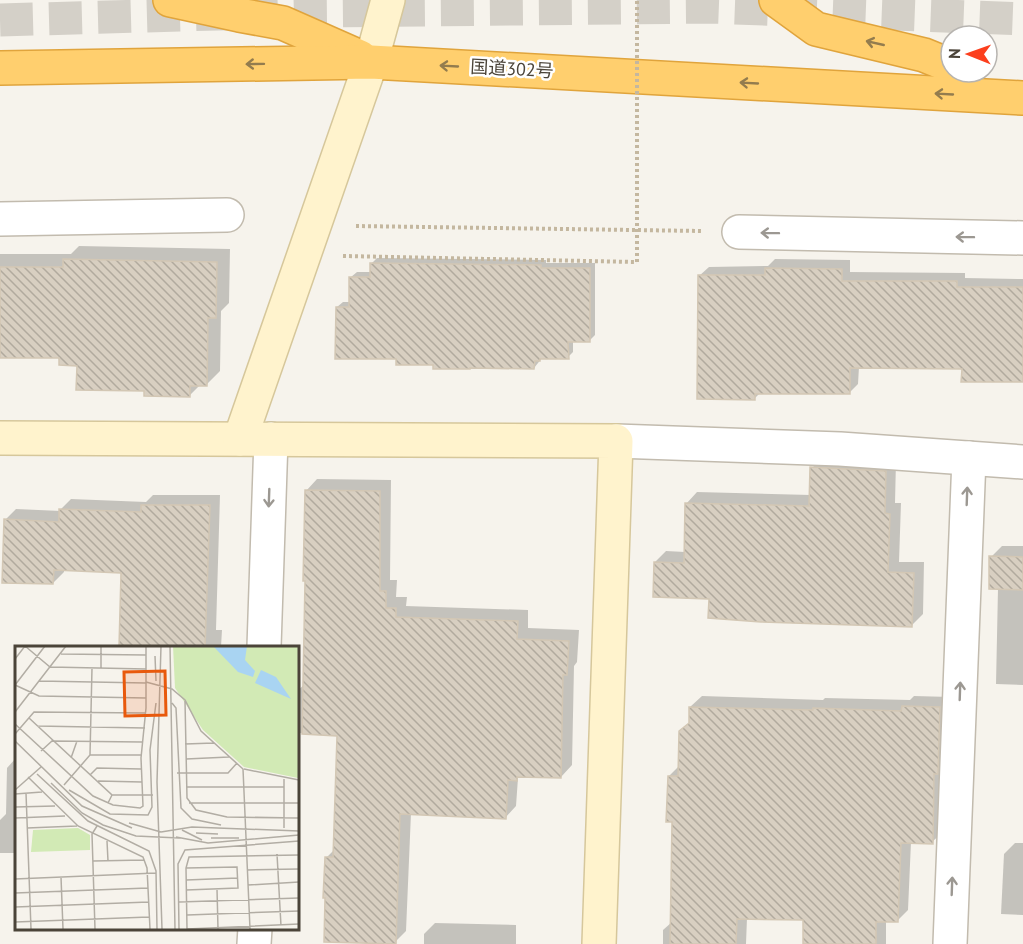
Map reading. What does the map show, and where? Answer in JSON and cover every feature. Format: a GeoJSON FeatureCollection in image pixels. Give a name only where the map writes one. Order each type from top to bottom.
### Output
{"type":"FeatureCollection","features":[{"type":"Feature","properties":{"kind":"highway"},"geometry":{"type":"LineString","coordinates":[[170,0],[283,23],[371,62]]}},
{"type":"Feature","properties":{"kind":"highway"},"geometry":{"type":"LineString","coordinates":[[776,0],[816,30],[924,55],[939,61]]}},
{"type":"Feature","properties":{"kind":"highway","name":"国道302号"},"geometry":{"type":"LineString","coordinates":[[0,68],[371,62],[1023,97]]}},
{"type":"Feature","properties":{"kind":"highway"},"geometry":{"type":"LineString","coordinates":[[993,84],[1023,97]]}},
{"type":"Feature","properties":{"kind":"street"},"geometry":{"type":"LineString","coordinates":[[264,646],[256,439],[304,256],[371,62],[388,0]]}},
{"type":"Feature","properties":{"kind":"street"},"geometry":{"type":"LineString","coordinates":[[0,219],[227,215]]}},
{"type":"Feature","properties":{"kind":"street"},"geometry":{"type":"LineString","coordinates":[[739,232],[1023,238]]}},
{"type":"Feature","properties":{"kind":"street"},"geometry":{"type":"LineString","coordinates":[[0,438],[616,441],[840,448],[1023,462]]}},
{"type":"Feature","properties":{"kind":"street"},"geometry":{"type":"LineString","coordinates":[[600,944],[616,441]]}},
{"type":"Feature","properties":{"kind":"street"},"geometry":{"type":"LineString","coordinates":[[950,944],[969,458]]}},
{"type":"Feature","properties":{"kind":"street"},"geometry":{"type":"LineString","coordinates":[[254,944],[255,929]]}},
{"type":"Feature","properties":{"kind":"path"},"geometry":{"type":"LineString","coordinates":[[304,256],[637,262],[637,0]]}},
{"type":"Feature","properties":{"kind":"path"},"geometry":{"type":"LineString","coordinates":[[314,226],[739,232]]}},
{"type":"Feature","properties":{"kind":"building"},"geometry":{"type":"Polygon","coordinates":[[[63,259],[217,262],[216,318],[208,318],[207,386],[190,386],[190,397],[144,396],[144,391],[76,390],[77,366],[59,365],[59,358],[0,358],[0,267],[63,267],[63,259]]]}},
{"type":"Feature","properties":{"kind":"building"},"geometry":{"type":"Polygon","coordinates":[[[370,263],[541,265],[541,268],[590,268],[590,342],[568,342],[569,359],[540,359],[540,361],[535,361],[534,369],[433,369],[433,365],[396,365],[396,359],[335,359],[336,307],[349,307],[349,277],[370,277],[370,263]]]}},
{"type":"Feature","properties":{"kind":"building"},"geometry":{"type":"Polygon","coordinates":[[[765,268],[842,269],[842,281],[957,281],[957,287],[1023,287],[1023,382],[961,382],[962,369],[850,368],[850,394],[755,394],[755,400],[697,399],[698,275],[765,275],[765,268]]]}},
{"type":"Feature","properties":{"kind":"building"},"geometry":{"type":"Polygon","coordinates":[[[810,467],[886,471],[885,513],[890,514],[888,572],[914,573],[912,627],[708,618],[709,599],[653,597],[654,562],[684,563],[685,503],[809,506],[810,467]]]}},
{"type":"Feature","properties":{"kind":"building"},"geometry":{"type":"Polygon","coordinates":[[[305,490],[380,491],[380,591],[386,591],[386,608],[396,608],[396,617],[518,621],[517,639],[569,641],[567,675],[563,675],[561,778],[517,777],[517,781],[508,780],[506,819],[400,814],[396,944],[324,942],[325,857],[333,857],[337,736],[302,734],[305,490]]]}},
{"type":"Feature","properties":{"kind":"building"},"geometry":{"type":"Polygon","coordinates":[[[141,505],[210,505],[205,646],[119,646],[121,573],[54,570],[53,584],[2,583],[4,519],[59,522],[59,509],[141,512],[141,505]]]}},
{"type":"Feature","properties":{"kind":"building"},"geometry":{"type":"Polygon","coordinates":[[[989,556],[1023,557],[1023,590],[989,589],[989,556]]]}},
{"type":"Feature","properties":{"kind":"building"},"geometry":{"type":"Polygon","coordinates":[[[902,706],[940,707],[938,774],[934,774],[933,844],[901,843],[898,922],[876,922],[876,944],[803,944],[803,920],[737,919],[736,944],[670,944],[672,822],[666,822],[668,776],[678,776],[679,731],[689,723],[689,707],[901,711],[902,706]]]}},
{"type":"Feature","properties":{"kind":"tunnel"},"geometry":{"type":"LineString","coordinates":[[0,20],[325,11],[709,7],[1023,19]]}}]}
